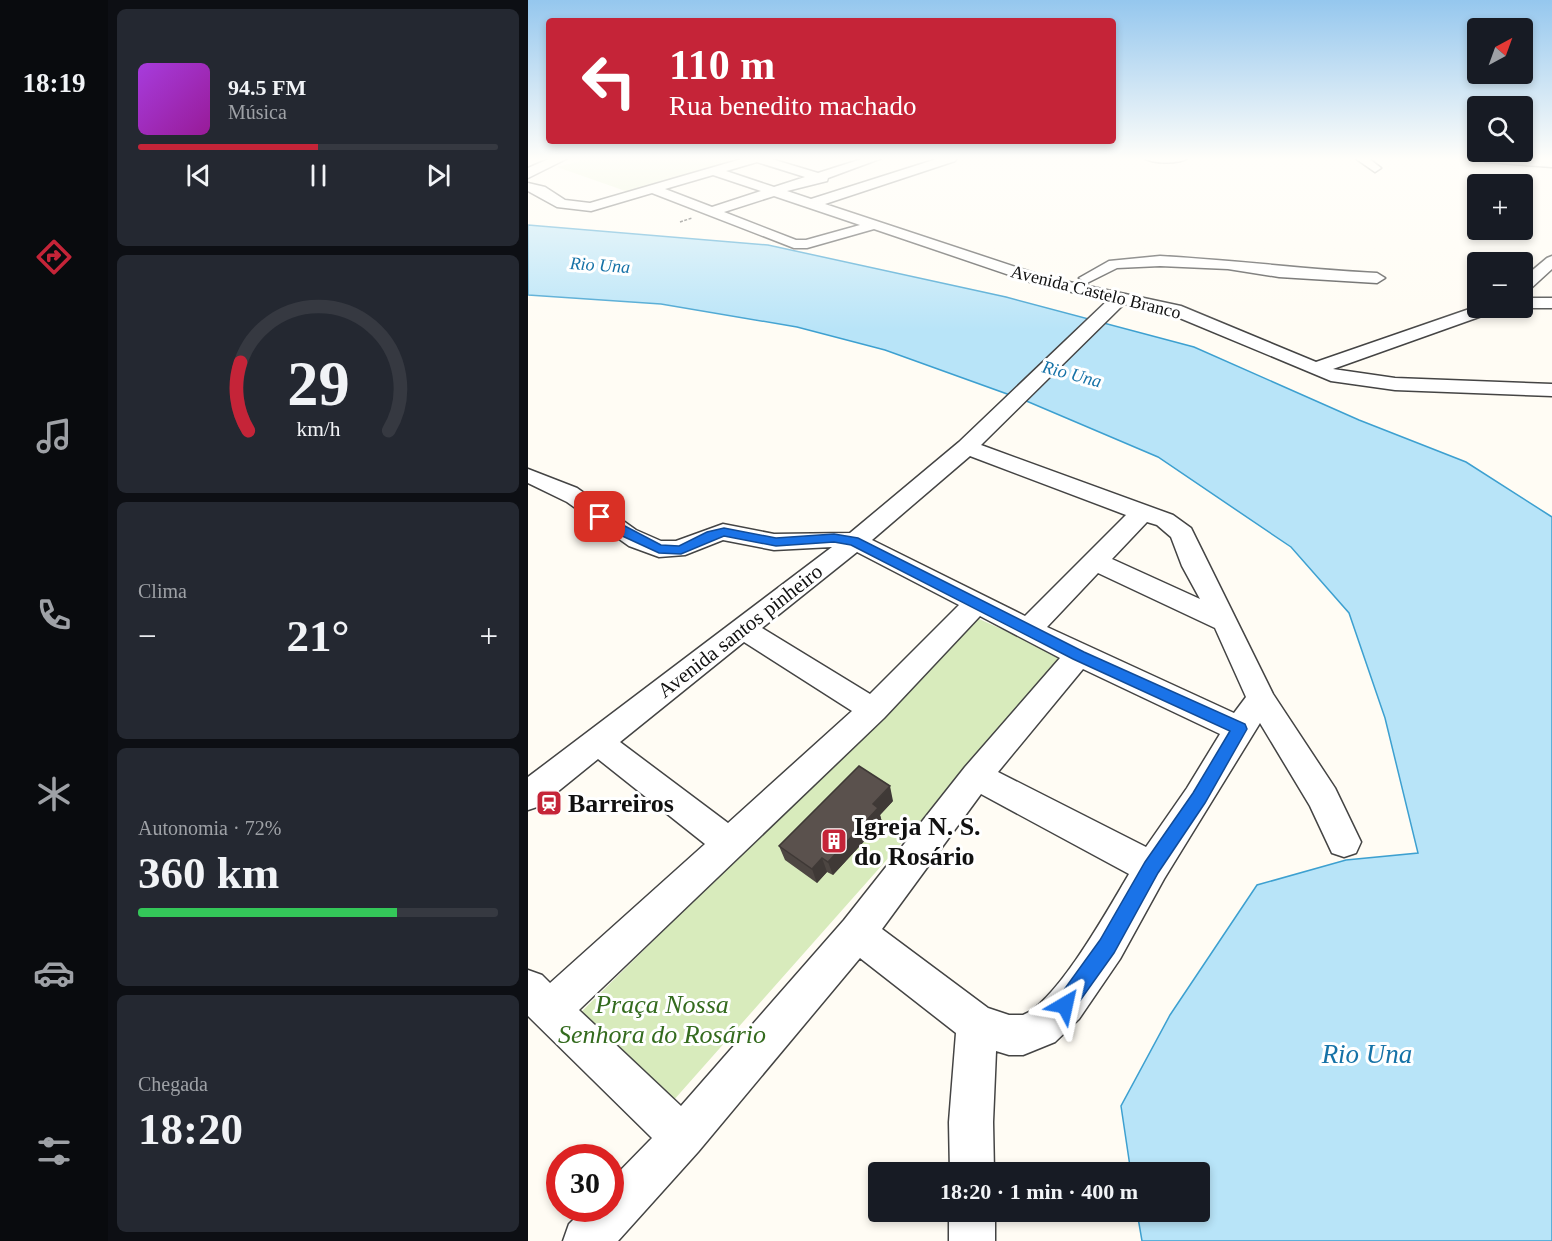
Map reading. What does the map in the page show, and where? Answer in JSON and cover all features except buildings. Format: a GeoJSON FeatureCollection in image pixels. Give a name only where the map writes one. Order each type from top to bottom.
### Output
{"type":"FeatureCollection","features":[{"type":"Feature","properties":{"kind":"street"},"geometry":{"type":"LineString","coordinates":[[720,216],[794,244],[807,244],[874,225]]}},
{"type":"Feature","properties":{"kind":"street","name":"Avenida Castelo Branco"},"geometry":{"type":"LineString","coordinates":[[848,216],[1042,281],[1116,302],[1160,306],[1187,314],[1314,369],[1347,378],[1395,384],[1552,390]]}},
{"type":"Feature","properties":{"kind":"street","name":"Avenida Castelo Branco"},"geometry":{"type":"LineString","coordinates":[[922,242],[966,242],[1012,254]]}},
{"type":"Feature","properties":{"kind":"street"},"geometry":{"type":"LineString","coordinates":[[1087,278],[1114,264],[1142,261],[1228,264],[1279,272],[1377,278]]}},
{"type":"Feature","properties":{"kind":"street"},"geometry":{"type":"LineString","coordinates":[[1533,278],[1552,261]]}},
{"type":"Feature","properties":{"kind":"street","name":"Avenida Castelo Branco"},"geometry":{"type":"LineString","coordinates":[[1059,267],[1122,291],[1178,302],[1200,309],[1245,333],[1267,349]]}},
{"type":"Feature","properties":{"kind":"street","name":"Avenida santos pinheiro"},"geometry":{"type":"LineString","coordinates":[[528,796],[745,630],[894,511],[967,447],[1116,302]]}},
{"type":"Feature","properties":{"kind":"street"},"geometry":{"type":"LineString","coordinates":[[1533,303],[1552,303]]}},
{"type":"Feature","properties":{"kind":"street"},"geometry":{"type":"LineString","coordinates":[[1314,369],[1467,315]]}},
{"type":"Feature","properties":{"kind":"street"},"geometry":{"type":"LineString","coordinates":[[967,447],[1171,523],[1182,533],[1195,566],[1226,622],[1261,699],[1323,798],[1344,842]]}},
{"type":"Feature","properties":{"kind":"street"},"geometry":{"type":"LineString","coordinates":[[528,476],[551,484],[582,501],[623,532],[659,549],[681,550],[711,535],[724,532],[776,542],[834,538],[854,541],[1078,655],[1239,729]]}},
{"type":"Feature","properties":{"kind":"street"},"geometry":{"type":"LineString","coordinates":[[1028,630],[1142,513]]}},
{"type":"Feature","properties":{"kind":"street"},"geometry":{"type":"LineString","coordinates":[[1096,562],[1226,622]]}},
{"type":"Feature","properties":{"kind":"street"},"geometry":{"type":"LineString","coordinates":[[683,1137],[539,999],[728,842],[873,710],[976,604]]}},
{"type":"Feature","properties":{"kind":"street"},"geometry":{"type":"LineString","coordinates":[[745,630],[873,710]]}},
{"type":"Feature","properties":{"kind":"street"},"geometry":{"type":"LineString","coordinates":[[586,1241],[683,1137],[856,933],[976,776],[1078,655]]}},
{"type":"Feature","properties":{"kind":"street"},"geometry":{"type":"LineString","coordinates":[[856,933],[963,1014],[1000,1033],[1016,1035],[1032,1033],[1049,1021],[1107,946],[1152,868],[1199,798],[1239,729],[1261,699]]}},
{"type":"Feature","properties":{"kind":"street"},"geometry":{"type":"LineString","coordinates":[[598,742],[728,842]]}},
{"type":"Feature","properties":{"kind":"street"},"geometry":{"type":"LineString","coordinates":[[976,776],[1152,868]]}},
{"type":"Feature","properties":{"kind":"street"},"geometry":{"type":"LineString","coordinates":[[963,1014],[972,1162]]}},
{"type":"Feature","properties":{"kind":"street"},"geometry":{"type":"LineString","coordinates":[[972,1222],[972,1241]]}},
{"type":"Feature","properties":{"kind":"green space","name":"Praça Nossa Senhora do Rosário"},"geometry":{"type":"Polygon","coordinates":[[[968,614],[1017,636],[1070,653],[665,1110],[572,1021],[882,715],[968,614]]]}},
{"type":"Feature","properties":{"kind":"water","name":"Rio Una"},"geometry":{"type":"Polygon","coordinates":[[[528,225],[768,245],[1006,297],[1194,347],[1359,420],[1466,462],[1552,517],[1552,1241],[1142,1241],[1139,1222],[1210,1222],[1210,1162],[1129,1162],[1121,1106],[1170,1015],[1257,885],[1346,860],[1418,853],[1385,718],[1349,613],[1291,547],[1158,457],[1024,400],[885,350],[797,327],[661,304],[528,295],[528,225]]]}},
{"type":"Feature","properties":{"kind":"place","name":"Barreiros"},"geometry":{"type":"Point","coordinates":[549,803]}},
{"type":"Feature","properties":{"kind":"place","name":"Igreja N. S. do Rosário"},"geometry":{"type":"Point","coordinates":[834,841]}},
{"type":"Feature","properties":{"kind":"route"},"geometry":{"type":"LineString","coordinates":[[600,517],[623,532],[659,549],[681,550],[711,535],[724,532],[739,533],[776,542],[834,538],[854,541],[1078,655],[1239,729],[1199,798],[1152,868],[1107,946],[1065,1005]]}}]}
